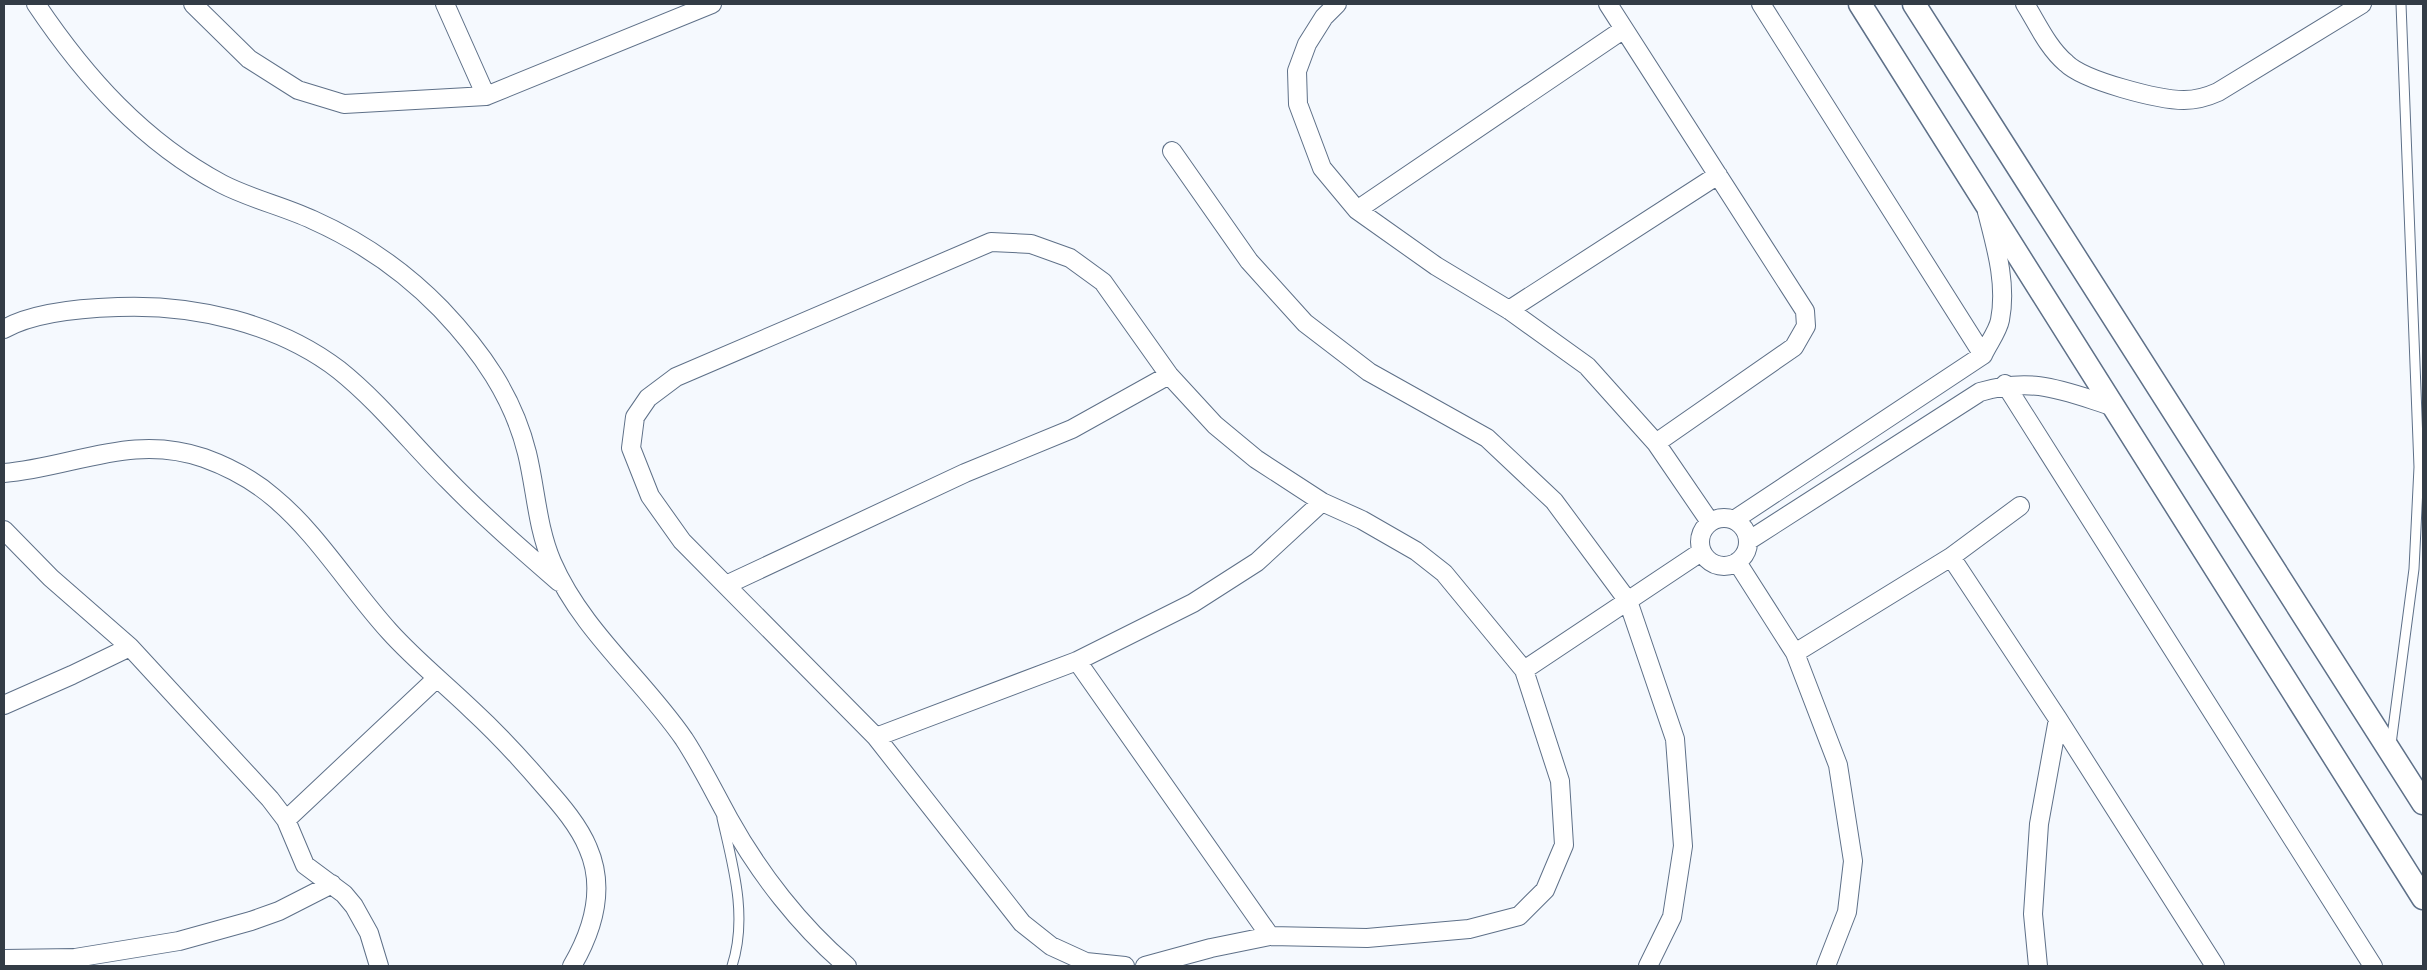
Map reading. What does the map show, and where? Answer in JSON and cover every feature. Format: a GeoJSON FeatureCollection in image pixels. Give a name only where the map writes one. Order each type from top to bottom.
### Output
{"type":"FeatureCollection","features":[{"type":"Feature","properties":{"kind":"street"},"geometry":{"type":"LineString","coordinates":[[36,4],[92,79],[115,105],[168,151],[224,185],[254,199],[313,220],[368,249],[440,309],[490,367],[511,406],[528,456],[542,535],[551,560],[580,614],[598,638],[643,686],[684,740],[742,842],[784,900],[814,934],[847,966]]}},
{"type":"Feature","properties":{"kind":"street"},"geometry":{"type":"LineString","coordinates":[[193,4],[249,59],[298,90],[344,104],[486,96],[712,4]]}},
{"type":"Feature","properties":{"kind":"street"},"geometry":{"type":"LineString","coordinates":[[445,4],[486,96]]}},
{"type":"Feature","properties":{"kind":"street"},"geometry":{"type":"LineString","coordinates":[[1338,4],[1324,16],[1307,44],[1297,71],[1298,104],[1322,168],[1357,210],[1436,266],[1509,310],[1586,366],[1656,443],[1710,522]]}},
{"type":"Feature","properties":{"kind":"street"},"geometry":{"type":"LineString","coordinates":[[1608,4],[1805,311],[1806,326],[1794,347],[1656,443]]}},
{"type":"Feature","properties":{"kind":"street"},"geometry":{"type":"LineString","coordinates":[[1761,4],[1983,355]]}},
{"type":"Feature","properties":{"kind":"street"},"geometry":{"type":"LineString","coordinates":[[1860,4],[2423,898]]}},
{"type":"Feature","properties":{"kind":"street"},"geometry":{"type":"LineString","coordinates":[[1914,4],[2423,803]]}},
{"type":"Feature","properties":{"kind":"street"},"geometry":{"type":"LineString","coordinates":[[2025,4],[2058,56],[2077,72],[2102,82],[2185,100],[2206,97],[2218,92],[2362,4]]}},
{"type":"Feature","properties":{"kind":"street"},"geometry":{"type":"LineString","coordinates":[[1357,210],[1624,29]]}},
{"type":"Feature","properties":{"kind":"street"},"geometry":{"type":"LineString","coordinates":[[1172,151],[1249,261],[1305,323],[1369,372],[1487,438],[1554,502],[1628,601],[1675,739],[1683,846],[1672,917],[1648,966]]}},
{"type":"Feature","properties":{"kind":"street"},"geometry":{"type":"LineString","coordinates":[[1509,310],[1718,175]]}},
{"type":"Feature","properties":{"kind":"street"},"geometry":{"type":"LineString","coordinates":[[1734,520],[1983,355],[2000,321],[2002,290],[1996,250],[1984,200]]}},
{"type":"Feature","properties":{"kind":"street"},"geometry":{"type":"LineString","coordinates":[[1125,966],[1086,962],[1051,946],[1022,923],[876,737],[682,541],[650,496],[631,448],[635,417],[648,398],[676,377],[991,242],[1031,244],[1070,258],[1103,282],[1169,375],[1215,425],[1256,460],[1322,502],[1362,520],[1408,547],[1444,573],[1524,670],[1560,781],[1564,846],[1545,890],[1519,916],[1469,929],[1367,938],[1270,936],[1211,948],[1145,966]]}},
{"type":"Feature","properties":{"kind":"street"},"geometry":{"type":"LineString","coordinates":[[4,329],[38,318],[75,310],[129,307],[161,308],[193,312],[249,325],[296,343],[332,365],[358,386],[455,488],[565,588]]}},
{"type":"Feature","properties":{"kind":"street"},"geometry":{"type":"LineString","coordinates":[[726,585],[965,473],[1072,429],[1169,375]]}},
{"type":"Feature","properties":{"kind":"street"},"geometry":{"type":"LineString","coordinates":[[1748,540],[1980,392],[2005,384],[2041,384],[2115,407]]}},
{"type":"Feature","properties":{"kind":"street"},"geometry":{"type":"LineString","coordinates":[[2005,384],[2374,966]]}},
{"type":"Feature","properties":{"kind":"street"},"geometry":{"type":"LineString","coordinates":[[4,473],[24,471],[114,450],[156,448],[188,454],[231,470],[257,484],[293,514],[362,601],[390,632],[471,709],[529,768],[568,816],[588,846],[596,874],[596,902],[589,932],[572,966]]}},
{"type":"Feature","properties":{"kind":"street"},"geometry":{"type":"LineString","coordinates":[[876,737],[1077,661],[1201,598],[1257,562],[1322,502]]}},
{"type":"Feature","properties":{"kind":"street"},"geometry":{"type":"LineString","coordinates":[[1795,654],[1950,557],[2020,506]]}},
{"type":"Feature","properties":{"kind":"street"},"geometry":{"type":"LineString","coordinates":[[1717,518],[1734,520],[1746,532],[1748,540],[1744,557],[1738,562],[1721,567],[1706,559],[1701,552],[1700,536],[1710,522],[1717,518]]}},
{"type":"Feature","properties":{"kind":"street"},"geometry":{"type":"LineString","coordinates":[[4,530],[51,578],[130,646],[194,714],[286,820],[305,864],[332,884],[354,906],[362,919],[379,966]]}},
{"type":"Feature","properties":{"kind":"street"},"geometry":{"type":"LineString","coordinates":[[1524,670],[1701,552]]}},
{"type":"Feature","properties":{"kind":"street"},"geometry":{"type":"LineString","coordinates":[[1950,557],[2058,719],[2215,966]]}},
{"type":"Feature","properties":{"kind":"street"},"geometry":{"type":"LineString","coordinates":[[1738,562],[1795,654],[1838,766],[1853,861],[1847,912],[1826,966]]}},
{"type":"Feature","properties":{"kind":"street"},"geometry":{"type":"LineString","coordinates":[[4,705],[72,676],[130,646]]}},
{"type":"Feature","properties":{"kind":"street"},"geometry":{"type":"LineString","coordinates":[[1077,661],[1270,936]]}},
{"type":"Feature","properties":{"kind":"street"},"geometry":{"type":"LineString","coordinates":[[286,820],[437,678]]}},
{"type":"Feature","properties":{"kind":"street"},"geometry":{"type":"LineString","coordinates":[[2038,966],[2033,914],[2039,824],[2058,719]]}},
{"type":"Feature","properties":{"kind":"street"},"geometry":{"type":"LineString","coordinates":[[4,959],[75,958],[179,941],[251,922],[288,907],[332,884]]}},
{"type":"Feature","properties":{"kind":"lane"},"geometry":{"type":"LineString","coordinates":[[2390,751],[2414,569],[2419,467],[2401,4]]}},
{"type":"Feature","properties":{"kind":"lane"},"geometry":{"type":"LineString","coordinates":[[716,796],[737,886],[738,933],[732,966]]}}]}
